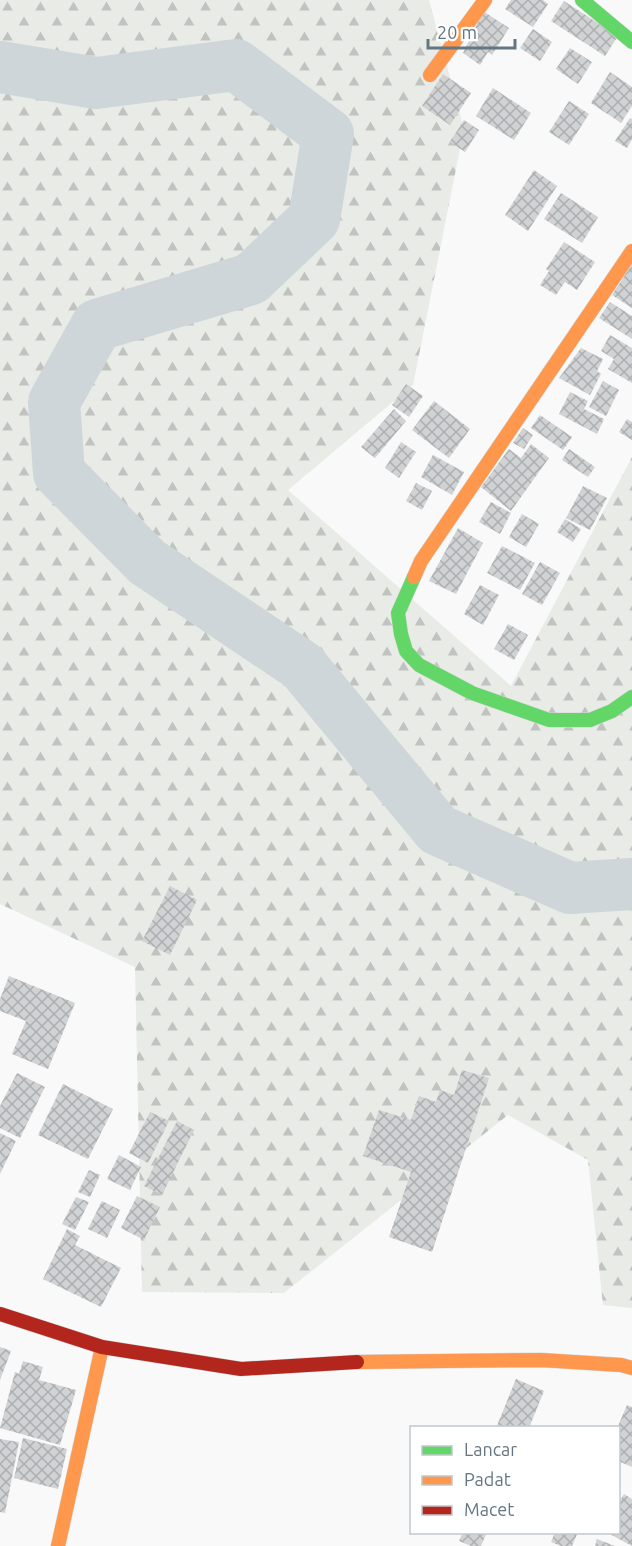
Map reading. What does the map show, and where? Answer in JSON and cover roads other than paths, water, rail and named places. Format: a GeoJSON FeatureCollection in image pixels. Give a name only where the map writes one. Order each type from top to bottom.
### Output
{"type":"FeatureCollection","features":[{"type":"Feature","properties":{"kind":"street"},"geometry":{"type":"LineString","coordinates":[[430,75],[485,0]]}},
{"type":"Feature","properties":{"kind":"street"},"geometry":{"type":"LineString","coordinates":[[582,0],[632,42]]}},
{"type":"Feature","properties":{"kind":"street"},"geometry":{"type":"LineString","coordinates":[[632,251],[421,561],[398,613],[406,651],[419,665],[472,693],[549,720],[590,720],[612,711],[632,697]]}},
{"type":"Feature","properties":{"kind":"street"},"geometry":{"type":"LineString","coordinates":[[0,1314],[102,1347],[241,1369],[358,1362],[530,1360],[621,1365],[632,1368]]}},
{"type":"Feature","properties":{"kind":"street"},"geometry":{"type":"LineString","coordinates":[[58,1546],[102,1347]]}},
{"type":"Feature","properties":{"kind":"waterway"},"geometry":{"type":"LineString","coordinates":[[0,67],[96,83],[236,65],[328,134],[314,219],[251,279],[97,325],[54,402],[59,473],[147,562],[302,666],[438,830],[570,888],[632,884]]}}]}
